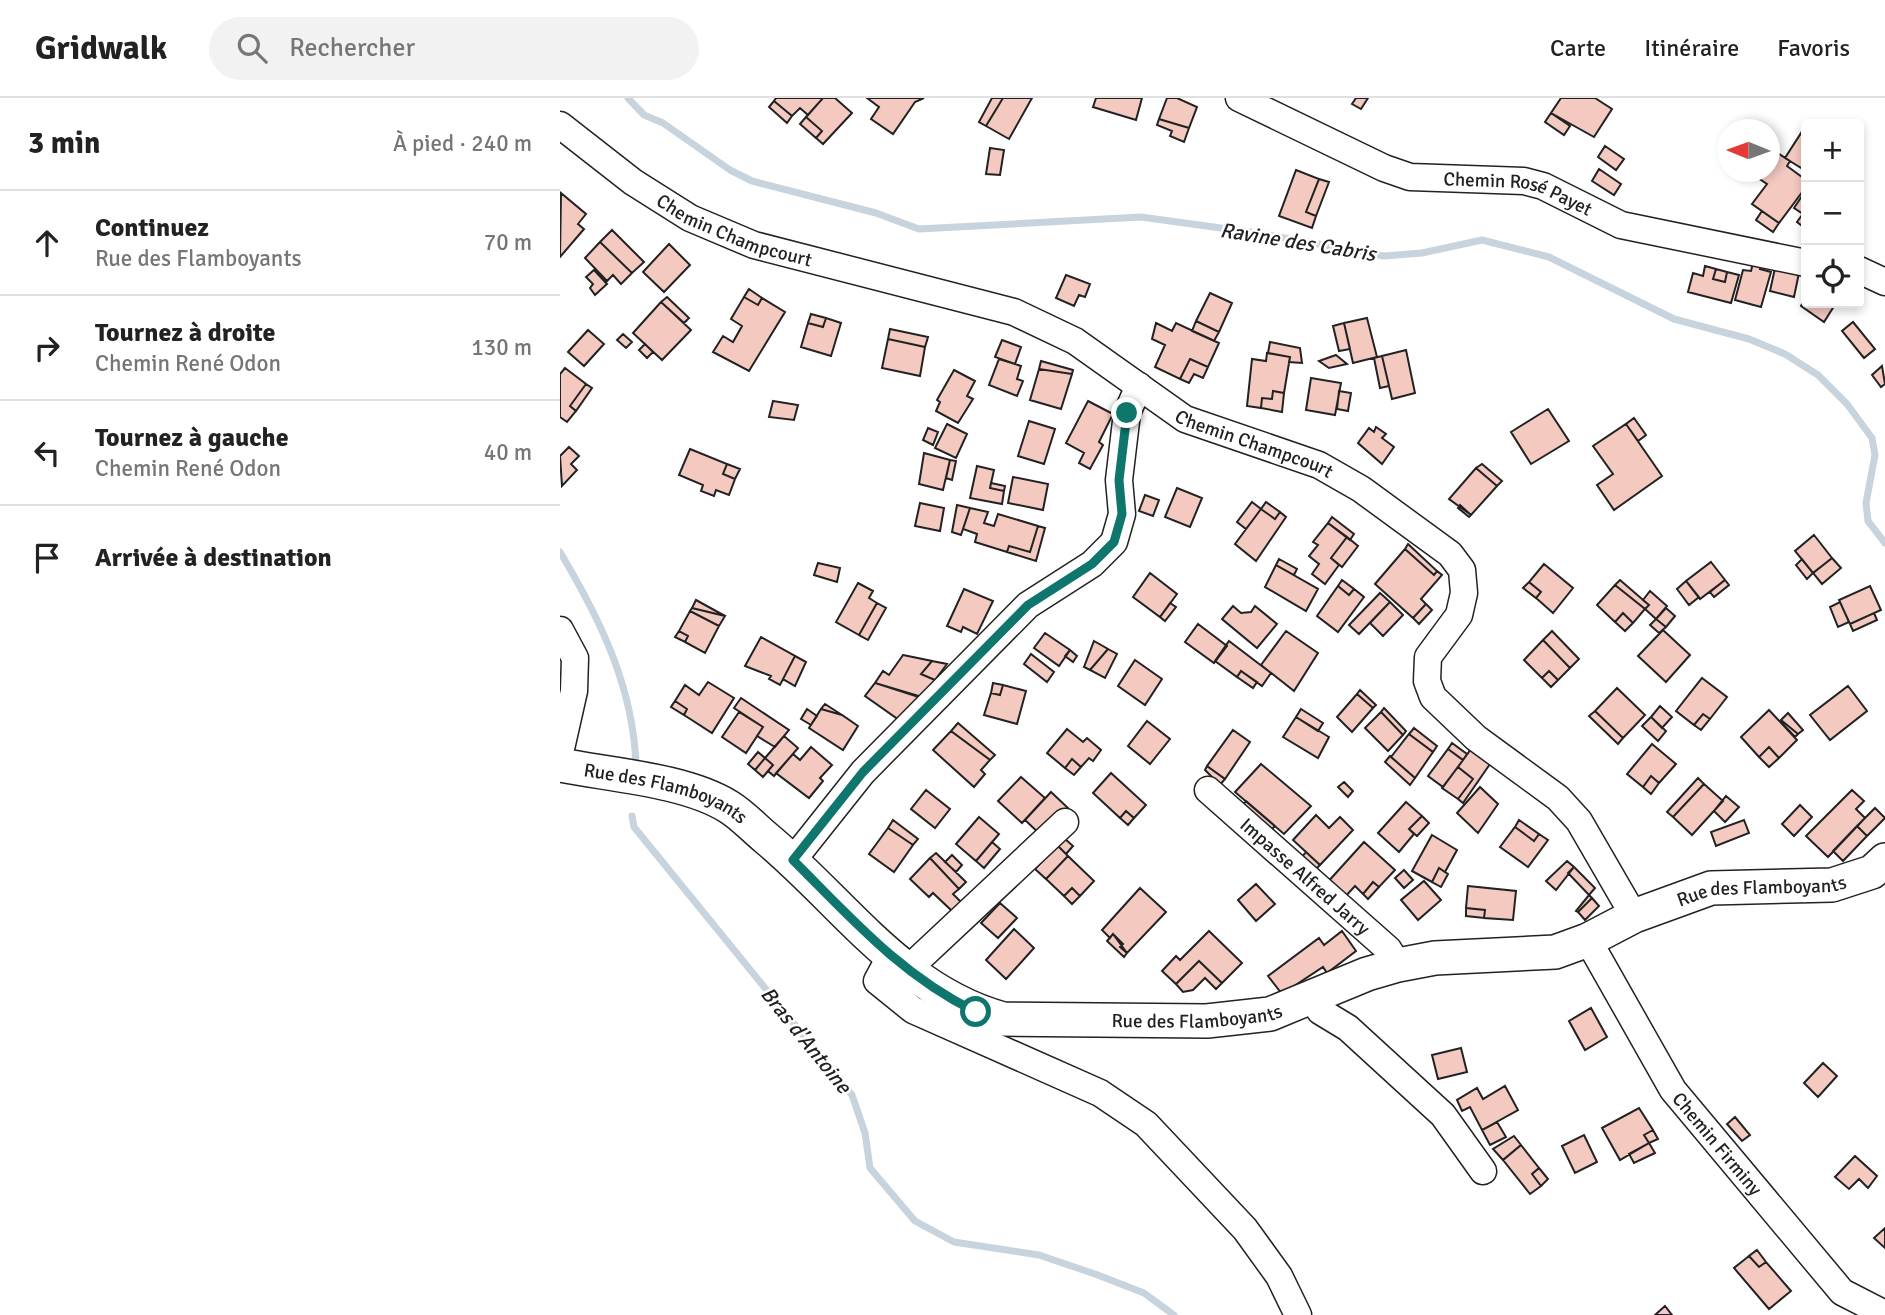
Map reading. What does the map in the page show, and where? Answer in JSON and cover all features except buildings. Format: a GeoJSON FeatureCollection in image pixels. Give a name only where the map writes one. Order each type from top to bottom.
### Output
{"type":"FeatureCollection","features":[{"type":"Feature","properties":{"kind":"main road","name":"Rue des Flamboyants"},"geometry":{"type":"LineString","coordinates":[[560,765],[688,790],[729,807],[793,860],[898,964],[939,993],[976,1012],[1003,1019],[1207,1021],[1270,1014],[1367,974],[1398,965],[1435,958],[1555,952],[1588,940],[1634,916],[1711,888],[1832,885],[1872,872],[1885,860]]}},
{"type":"Feature","properties":{"kind":"street","name":"Chemin Rosé Payet"},"geometry":{"type":"LineString","coordinates":[[1238,98],[1384,168],[1410,177],[1524,180],[1543,186],[1621,225],[1801,262]]}},
{"type":"Feature","properties":{"kind":"street","name":"Chemin Champcourt"},"geometry":{"type":"LineString","coordinates":[[560,125],[633,182],[690,218],[754,245],[1014,312],[1075,341],[1185,419],[1319,466],[1361,489],[1450,554],[1462,570],[1464,593],[1459,615],[1428,657],[1427,681],[1433,697],[1476,738],[1558,798],[1579,821],[1634,916]]}},
{"type":"Feature","properties":{"kind":"street"},"geometry":{"type":"LineString","coordinates":[[1864,272],[1885,282]]}},
{"type":"Feature","properties":{"kind":"street"},"geometry":{"type":"LineString","coordinates":[[793,860],[863,772],[1028,605],[1092,564],[1114,542],[1122,514],[1119,480],[1127,413],[1139,386]]}},
{"type":"Feature","properties":{"kind":"street"},"geometry":{"type":"LineString","coordinates":[[560,630],[575,658],[575,669],[574,691],[560,753]]}},
{"type":"Feature","properties":{"kind":"street","name":"Impasse Alfred Jarry"},"geometry":{"type":"LineString","coordinates":[[1208,790],[1388,949],[1398,965]]}},
{"type":"Feature","properties":{"kind":"street"},"geometry":{"type":"LineString","coordinates":[[1065,822],[877,981],[913,1010],[1100,1093],[1146,1124],[1245,1229],[1279,1276],[1298,1315]]}},
{"type":"Feature","properties":{"kind":"street","name":"Chemin Firminy"},"geometry":{"type":"LineString","coordinates":[[1588,940],[1672,1090],[1842,1292],[1885,1314]]}},
{"type":"Feature","properties":{"kind":"street"},"geometry":{"type":"LineString","coordinates":[[1312,998],[1320,1011],[1349,1028],[1443,1115],[1483,1171]]}},
{"type":"Feature","properties":{"kind":"waterway","name":"Ravine des Cabris"},"geometry":{"type":"LineString","coordinates":[[628,98],[644,115],[663,123],[730,170],[752,181],[876,213],[919,229],[1141,217],[1257,233],[1384,256],[1422,253],[1482,240],[1549,257],[1674,319],[1749,339],[1785,354],[1818,375],[1847,404],[1872,438],[1875,455],[1866,503],[1868,521],[1885,543]]}},
{"type":"Feature","properties":{"kind":"waterway","name":"Bras d'Antoine"},"geometry":{"type":"LineString","coordinates":[[560,552],[601,629],[622,682],[634,738],[636,767]]}},
{"type":"Feature","properties":{"kind":"waterway","name":"Bras d'Antoine"},"geometry":{"type":"LineString","coordinates":[[632,816],[634,827],[852,1095],[865,1133],[870,1168],[915,1221],[954,1242],[1039,1255],[1095,1274],[1144,1293],[1174,1315]]}},
{"type":"Feature","properties":{"kind":"route"},"geometry":{"type":"LineString","coordinates":[[976,1012],[939,993],[906,971],[793,860],[863,772],[1028,605],[1092,564],[1114,542],[1122,514],[1119,480],[1127,413]]}}]}
